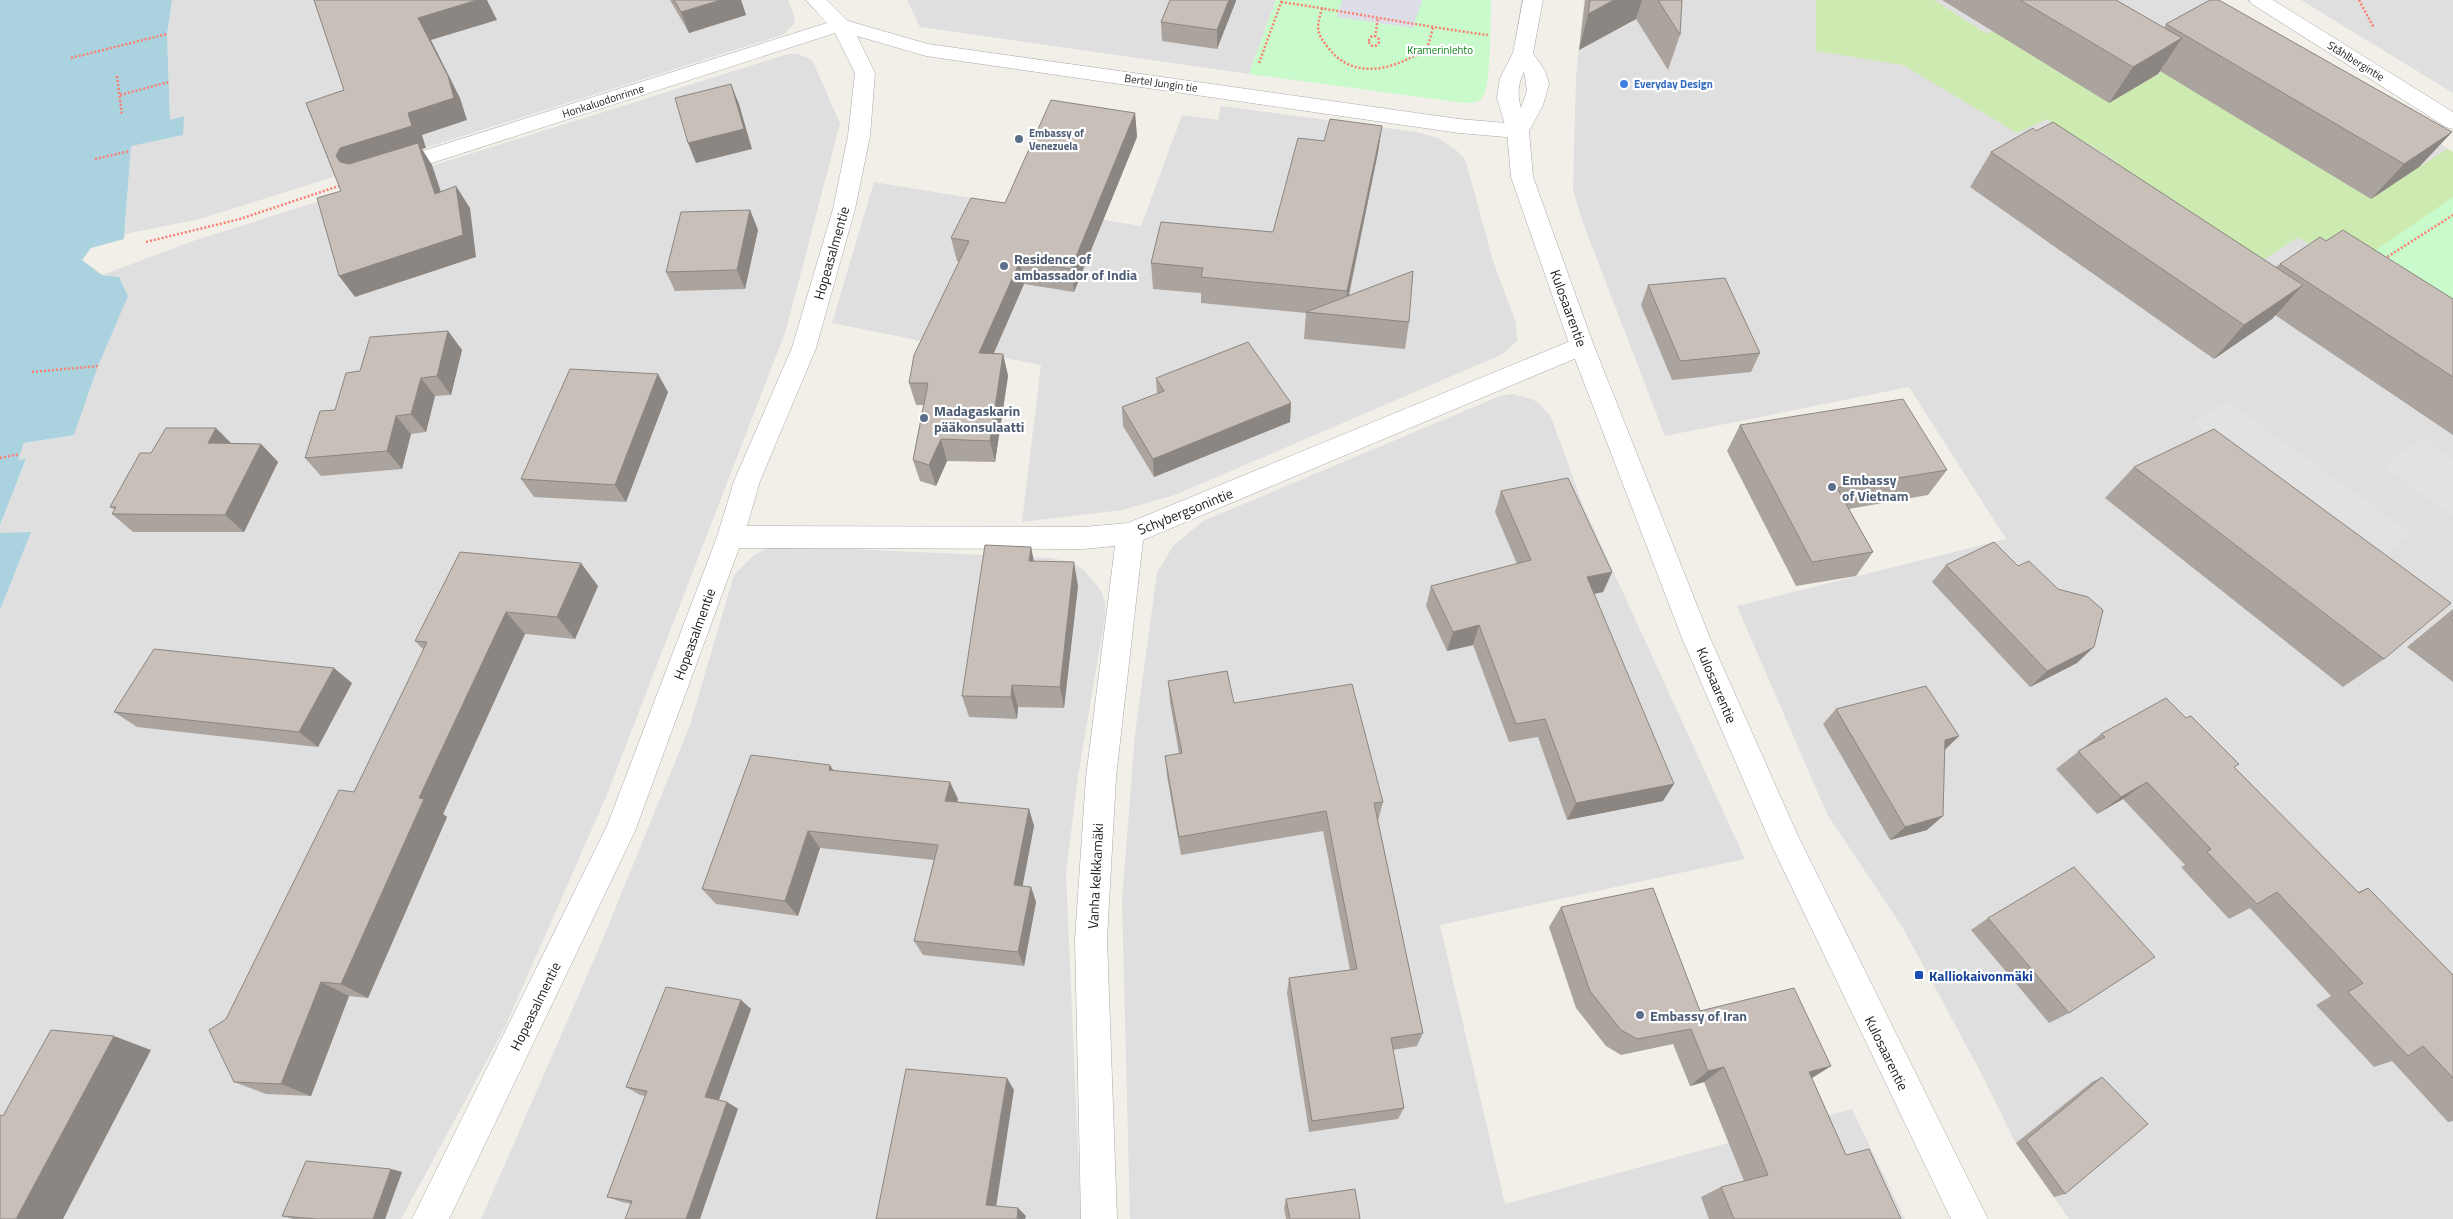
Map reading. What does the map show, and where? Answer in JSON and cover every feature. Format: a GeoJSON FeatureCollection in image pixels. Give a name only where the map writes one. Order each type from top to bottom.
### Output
{"type":"FeatureCollection","features":[{"type":"Feature","properties":{"kind":"street","name":"Bertel Jungin tie"},"geometry":{"type":"LineString","coordinates":[[816,0],[841,25],[926,50],[1458,126],[1518,131]]}},
{"type":"Feature","properties":{"kind":"street","name":"Kulosaarentie"},"geometry":{"type":"LineString","coordinates":[[1533,0],[1523,53],[1510,78],[1507,98],[1518,131],[1522,177],[1582,346],[1696,638],[1786,844],[1970,1219]]}},
{"type":"Feature","properties":{"kind":"street","name":"Ståhlbergintie"},"geometry":{"type":"LineString","coordinates":[[2259,0],[2453,122]]}},
{"type":"Feature","properties":{"kind":"street","name":"Honkaluodonrinne"},"geometry":{"type":"LineString","coordinates":[[364,177],[841,25]]}},
{"type":"Feature","properties":{"kind":"street","name":"Hopeasalmentie"},"geometry":{"type":"LineString","coordinates":[[430,1219],[620,831],[730,536],[747,481],[804,348],[844,208],[859,136],[865,73],[841,25]]}},
{"type":"Feature","properties":{"kind":"street"},"geometry":{"type":"LineString","coordinates":[[1518,131],[1535,100],[1538,87],[1537,78],[1523,53]]}},
{"type":"Feature","properties":{"kind":"street","name":"Schybergsonintie"},"geometry":{"type":"LineString","coordinates":[[730,536],[1083,538],[1130,534],[1582,346]]}},
{"type":"Feature","properties":{"kind":"street","name":"Vanha kelkkamäki"},"geometry":{"type":"LineString","coordinates":[[1099,1219],[1091,939],[1101,777],[1130,534]]}},
{"type":"Feature","properties":{"kind":"path"},"geometry":{"type":"LineString","coordinates":[[1247,95],[1281,1],[1433,28],[1487,35]]}},
{"type":"Feature","properties":{"kind":"path"},"geometry":{"type":"LineString","coordinates":[[1322,8],[1318,26],[1320,38],[1338,59],[1352,67],[1366,70],[1389,68],[1421,53],[1427,47],[1433,28]]}},
{"type":"Feature","properties":{"kind":"path"},"geometry":{"type":"LineString","coordinates":[[1375,37],[1378,18]]}},
{"type":"Feature","properties":{"kind":"path"},"geometry":{"type":"LineString","coordinates":[[72,58],[167,34]]}},
{"type":"Feature","properties":{"kind":"path"},"geometry":{"type":"LineString","coordinates":[[1375,37],[1380,41],[1379,44],[1373,45],[1368,43],[1369,38],[1375,37]]}},
{"type":"Feature","properties":{"kind":"path"},"geometry":{"type":"LineString","coordinates":[[116,76],[122,115]]}},
{"type":"Feature","properties":{"kind":"path"},"geometry":{"type":"LineString","coordinates":[[120,95],[169,82]]}},
{"type":"Feature","properties":{"kind":"path"},"geometry":{"type":"LineString","coordinates":[[96,159],[130,151]]}},
{"type":"Feature","properties":{"kind":"path"},"geometry":{"type":"LineString","coordinates":[[146,242],[240,218],[364,177]]}},
{"type":"Feature","properties":{"kind":"path"},"geometry":{"type":"LineString","coordinates":[[2377,264],[2453,216]]}},
{"type":"Feature","properties":{"kind":"path"},"geometry":{"type":"LineString","coordinates":[[32,372],[98,366]]}},
{"type":"Feature","properties":{"kind":"path"},"geometry":{"type":"LineString","coordinates":[[0,458],[19,454]]}},
{"type":"Feature","properties":{"kind":"shaded area"},"geometry":{"type":"Polygon","coordinates":[[[172,0],[788,0],[795,18],[794,24],[784,34],[776,37],[200,219],[125,234],[131,146],[170,120],[167,34],[172,0]]]}},
{"type":"Feature","properties":{"kind":"shaded area"},"geometry":{"type":"Polygon","coordinates":[[[907,0],[1276,0],[1249,74],[920,27],[907,0]]]}},
{"type":"Feature","properties":{"kind":"shaded area"},"geometry":{"type":"Polygon","coordinates":[[[1342,0],[1422,0],[1413,28],[1337,17],[1342,0]]]}},
{"type":"Feature","properties":{"kind":"shaded area"},"geometry":{"type":"Polygon","coordinates":[[[1584,0],[2211,0],[2453,152],[2453,1219],[2069,1219],[2015,1142],[1980,1071],[1903,928],[1827,814],[1737,606],[2006,539],[1909,387],[1665,436],[1583,223],[1573,190],[1576,76],[1584,0]]]}},
{"type":"Feature","properties":{"kind":"shaded area"},"geometry":{"type":"Polygon","coordinates":[[[2301,0],[2453,0],[2453,93],[2301,0]]]}},
{"type":"Feature","properties":{"kind":"shaded area"},"geometry":{"type":"Polygon","coordinates":[[[788,54],[798,54],[812,60],[840,123],[786,330],[606,797],[504,1029],[401,1219],[0,1219],[0,610],[30,533],[0,533],[0,525],[26,460],[18,460],[24,443],[74,435],[98,366],[119,277],[102,275],[196,240],[788,54]]]}},
{"type":"Feature","properties":{"kind":"shaded area"},"geometry":{"type":"Polygon","coordinates":[[[1221,106],[1416,132],[1438,138],[1456,150],[1464,158],[1468,169],[1493,261],[1516,323],[1517,341],[1503,354],[1175,495],[1122,510],[1022,522],[1041,365],[832,323],[874,182],[1141,226],[1182,115],[1218,120],[1221,106]]]}},
{"type":"Feature","properties":{"kind":"shaded area"},"geometry":{"type":"Polygon","coordinates":[[[1512,394],[1532,399],[1541,405],[1551,417],[1583,505],[1745,859],[1440,925],[1505,1204],[1852,1109],[1905,1219],[1130,1219],[1122,900],[1135,734],[1157,573],[1173,546],[1203,521],[1500,396],[1512,394]]]}},
{"type":"Feature","properties":{"kind":"shaded area"},"geometry":{"type":"Polygon","coordinates":[[[2226,400],[2412,534],[2379,560],[2193,423],[2226,400]]]}},
{"type":"Feature","properties":{"kind":"shaded area"},"geometry":{"type":"Polygon","coordinates":[[[2422,437],[2453,459],[2453,516],[2383,467],[2422,437]]]}},
{"type":"Feature","properties":{"kind":"shaded area"},"geometry":{"type":"Polygon","coordinates":[[[782,546],[1051,558],[1071,562],[1083,569],[1100,589],[1105,601],[1105,617],[1078,776],[1066,873],[1081,1219],[481,1219],[602,941],[690,725],[734,575],[754,555],[766,549],[782,546]]]}},
{"type":"Feature","properties":{"kind":"green space","name":"Kramerinlehto"},"geometry":{"type":"Polygon","coordinates":[[[1276,0],[1491,0],[1489,67],[1485,92],[1478,101],[1464,103],[1249,74],[1276,0]]]}},
{"type":"Feature","properties":{"kind":"green space"},"geometry":{"type":"Polygon","coordinates":[[[1816,0],[1934,0],[1987,34],[1992,31],[2109,103],[2162,72],[2371,199],[2447,149],[2453,152],[2453,332],[2298,237],[2253,267],[2092,179],[2116,161],[2047,119],[2017,133],[1903,65],[1816,51],[1816,0]]]}},
{"type":"Feature","properties":{"kind":"green space"},"geometry":{"type":"Polygon","coordinates":[[[2453,197],[2453,332],[2350,268],[2453,197]]]}},
{"type":"Feature","properties":{"kind":"water"},"geometry":{"type":"Polygon","coordinates":[[[0,0],[172,0],[167,34],[170,120],[184,116],[183,135],[131,146],[124,239],[91,248],[82,260],[102,275],[119,277],[128,296],[98,366],[74,435],[24,443],[18,460],[26,459],[0,525],[0,0]]]}},
{"type":"Feature","properties":{"kind":"water"},"geometry":{"type":"Polygon","coordinates":[[[31,532],[0,610],[0,533],[31,532]]]}},
{"type":"Feature","properties":{"kind":"building"},"geometry":{"type":"Polygon","coordinates":[[[314,0],[477,0],[418,18],[448,76],[454,98],[408,113],[412,126],[340,148],[336,156],[340,162],[349,164],[418,143],[435,194],[456,186],[463,235],[339,276],[317,198],[341,191],[306,103],[344,90],[314,0]]]}},
{"type":"Feature","properties":{"kind":"building"},"geometry":{"type":"Polygon","coordinates":[[[674,0],[721,0],[681,12],[674,0]]]}},
{"type":"Feature","properties":{"kind":"building"},"geometry":{"type":"Polygon","coordinates":[[[1170,0],[1229,0],[1217,30],[1161,22],[1170,0]]]}},
{"type":"Feature","properties":{"kind":"building"},"geometry":{"type":"Polygon","coordinates":[[[1590,0],[1614,0],[1588,14],[1590,0]]]}},
{"type":"Feature","properties":{"kind":"building"},"geometry":{"type":"Polygon","coordinates":[[[1658,0],[1682,0],[1680,35],[1658,0]]]}},
{"type":"Feature","properties":{"kind":"building"},"geometry":{"type":"Polygon","coordinates":[[[2020,0],[2116,0],[2182,38],[2133,67],[2020,0]]]}},
{"type":"Feature","properties":{"kind":"building"},"geometry":{"type":"Polygon","coordinates":[[[2210,0],[2219,0],[2452,132],[2404,164],[2166,24],[2210,0]]]}},
{"type":"Feature","properties":{"kind":"building"},"geometry":{"type":"Polygon","coordinates":[[[731,84],[744,129],[688,143],[675,98],[731,84]]]}},
{"type":"Feature","properties":{"kind":"building"},"geometry":{"type":"Polygon","coordinates":[[[1051,100],[1135,113],[1071,269],[1020,261],[979,353],[1003,354],[990,441],[941,439],[929,465],[913,460],[928,383],[909,383],[914,355],[969,241],[951,238],[971,198],[1005,203],[1051,100]]]}},
{"type":"Feature","properties":{"kind":"building"},"geometry":{"type":"Polygon","coordinates":[[[1330,119],[1382,126],[1347,291],[1201,277],[1203,268],[1151,263],[1161,222],[1273,232],[1298,138],[1324,141],[1330,119]]]}},
{"type":"Feature","properties":{"kind":"building"},"geometry":{"type":"Polygon","coordinates":[[[2053,122],[2303,285],[2244,325],[1991,152],[2033,128],[2036,131],[2053,122]]]}},
{"type":"Feature","properties":{"kind":"building"},"geometry":{"type":"Polygon","coordinates":[[[750,210],[737,270],[666,272],[681,212],[750,210]]]}},
{"type":"Feature","properties":{"kind":"building"},"geometry":{"type":"Polygon","coordinates":[[[2343,230],[2453,299],[2453,377],[2280,264],[2320,237],[2326,241],[2343,230]]]}},
{"type":"Feature","properties":{"kind":"building"},"geometry":{"type":"Polygon","coordinates":[[[1413,271],[1409,322],[1306,312],[1413,271]]]}},
{"type":"Feature","properties":{"kind":"building"},"geometry":{"type":"Polygon","coordinates":[[[1725,278],[1760,353],[1680,361],[1648,285],[1725,278]]]}},
{"type":"Feature","properties":{"kind":"building"},"geometry":{"type":"Polygon","coordinates":[[[448,331],[437,376],[421,378],[411,414],[396,416],[387,451],[305,458],[320,411],[335,410],[346,373],[360,371],[370,337],[448,331]]]}},
{"type":"Feature","properties":{"kind":"building"},"geometry":{"type":"Polygon","coordinates":[[[1248,342],[1291,403],[1153,459],[1122,407],[1164,391],[1156,378],[1248,342]]]}},
{"type":"Feature","properties":{"kind":"building"},"geometry":{"type":"Polygon","coordinates":[[[570,369],[658,374],[615,485],[521,479],[570,369]]]}},
{"type":"Feature","properties":{"kind":"building"},"geometry":{"type":"Polygon","coordinates":[[[1903,399],[1947,470],[1837,488],[1873,552],[1812,562],[1740,425],[1903,399]]]}},
{"type":"Feature","properties":{"kind":"building"},"geometry":{"type":"Polygon","coordinates":[[[166,428],[216,428],[208,443],[261,444],[225,515],[112,514],[116,507],[110,507],[140,453],[151,453],[166,428]]]}},
{"type":"Feature","properties":{"kind":"building"},"geometry":{"type":"Polygon","coordinates":[[[2214,429],[2451,603],[2384,659],[2134,467],[2214,429]]]}},
{"type":"Feature","properties":{"kind":"building"},"geometry":{"type":"Polygon","coordinates":[[[1568,478],[1612,572],[1587,577],[1674,784],[1576,803],[1545,719],[1516,724],[1479,625],[1453,632],[1431,586],[1531,560],[1501,491],[1568,478]]]}},
{"type":"Feature","properties":{"kind":"building"},"geometry":{"type":"Polygon","coordinates":[[[1994,542],[2018,566],[2029,561],[2058,589],[2088,597],[2103,610],[2094,647],[2047,671],[1946,565],[1994,542]]]}},
{"type":"Feature","properties":{"kind":"building"},"geometry":{"type":"Polygon","coordinates":[[[985,545],[1031,547],[1029,561],[1074,562],[1060,687],[1012,685],[1011,697],[962,696],[985,545]]]}},
{"type":"Feature","properties":{"kind":"building"},"geometry":{"type":"Polygon","coordinates":[[[460,552],[581,563],[557,617],[506,612],[419,798],[424,799],[341,984],[321,982],[281,1084],[234,1082],[209,1030],[226,1019],[339,790],[354,792],[427,642],[415,641],[460,552]]]}},
{"type":"Feature","properties":{"kind":"building"},"geometry":{"type":"Polygon","coordinates":[[[154,649],[334,668],[299,732],[114,712],[154,649]]]}},
{"type":"Feature","properties":{"kind":"building"},"geometry":{"type":"Polygon","coordinates":[[[1227,671],[1234,703],[1352,684],[1383,802],[1374,803],[1423,1033],[1391,1038],[1404,1108],[1312,1121],[1289,978],[1357,969],[1326,811],[1179,837],[1165,756],[1182,753],[1168,681],[1227,671]]]}},
{"type":"Feature","properties":{"kind":"building"},"geometry":{"type":"Polygon","coordinates":[[[1926,686],[1959,736],[1945,740],[1943,816],[1905,827],[1836,709],[1926,686]]]}},
{"type":"Feature","properties":{"kind":"building"},"geometry":{"type":"Polygon","coordinates":[[[2166,698],[2186,718],[2191,716],[2239,764],[2234,767],[2359,893],[2368,888],[2453,975],[2453,1078],[2423,1046],[2408,1056],[2348,992],[2363,983],[2277,892],[2257,904],[2207,852],[2211,849],[2147,782],[2121,797],[2078,751],[2105,737],[2101,734],[2166,698]]]}},
{"type":"Feature","properties":{"kind":"building"},"geometry":{"type":"Polygon","coordinates":[[[751,755],[830,765],[829,770],[950,782],[945,801],[1029,809],[1014,885],[1031,887],[1018,952],[914,941],[938,845],[808,831],[785,901],[702,889],[751,755]]]}},
{"type":"Feature","properties":{"kind":"building"},"geometry":{"type":"Polygon","coordinates":[[[2074,867],[2155,957],[2069,1013],[1988,918],[2074,867]]]}},
{"type":"Feature","properties":{"kind":"building"},"geometry":{"type":"Polygon","coordinates":[[[1653,888],[1700,1011],[1794,988],[1831,1066],[1809,1072],[1846,1155],[1869,1149],[1901,1219],[1734,1219],[1721,1187],[1768,1175],[1724,1067],[1708,1071],[1691,1029],[1637,1039],[1621,1030],[1590,991],[1561,907],[1653,888]]]}},
{"type":"Feature","properties":{"kind":"building"},"geometry":{"type":"Polygon","coordinates":[[[666,987],[741,1000],[705,1097],[727,1102],[686,1219],[625,1219],[632,1201],[607,1197],[647,1091],[626,1087],[666,987]]]}},
{"type":"Feature","properties":{"kind":"building"},"geometry":{"type":"Polygon","coordinates":[[[51,1030],[114,1036],[16,1219],[0,1219],[0,1115],[3,1116],[51,1030]]]}},
{"type":"Feature","properties":{"kind":"building"},"geometry":{"type":"Polygon","coordinates":[[[906,1069],[1007,1078],[986,1205],[1018,1208],[1017,1219],[876,1219],[906,1069]]]}},
{"type":"Feature","properties":{"kind":"building"},"geometry":{"type":"Polygon","coordinates":[[[2102,1077],[2148,1124],[2065,1194],[2026,1140],[2102,1077]]]}},
{"type":"Feature","properties":{"kind":"building"},"geometry":{"type":"Polygon","coordinates":[[[306,1161],[391,1169],[373,1219],[316,1219],[282,1216],[306,1161]]]}},
{"type":"Feature","properties":{"kind":"building"},"geometry":{"type":"Polygon","coordinates":[[[1355,1189],[1360,1219],[1290,1219],[1286,1199],[1355,1189]]]}},
{"type":"Feature","properties":{"kind":"place","name":"Everyday Design"},"geometry":{"type":"Point","coordinates":[1624,84]}},
{"type":"Feature","properties":{"kind":"place","name":"Embassy of Venezuela"},"geometry":{"type":"Point","coordinates":[1019,139]}},
{"type":"Feature","properties":{"kind":"place","name":"Residence of ambassador of India"},"geometry":{"type":"Point","coordinates":[1004,266]}},
{"type":"Feature","properties":{"kind":"place","name":"Madagaskarin pääkonsulaatti"},"geometry":{"type":"Point","coordinates":[924,418]}},
{"type":"Feature","properties":{"kind":"place","name":"Embassy of Vietnam"},"geometry":{"type":"Point","coordinates":[1832,487]}},
{"type":"Feature","properties":{"kind":"place","name":"Kalliokaivonmäki"},"geometry":{"type":"Point","coordinates":[1919,975]}},
{"type":"Feature","properties":{"kind":"place","name":"Embassy of Iran"},"geometry":{"type":"Point","coordinates":[1640,1015]}}]}
